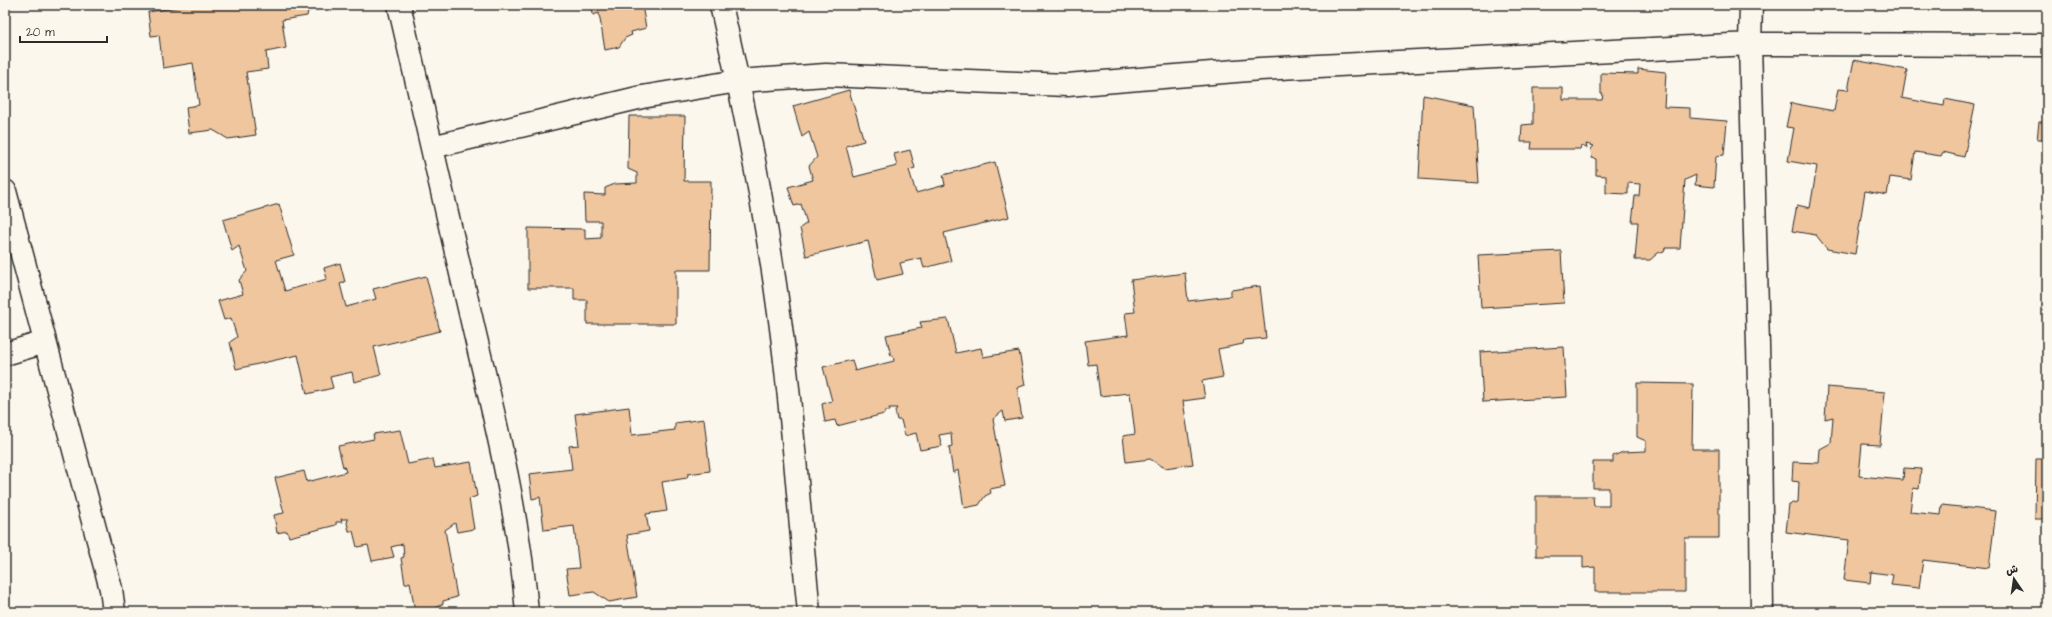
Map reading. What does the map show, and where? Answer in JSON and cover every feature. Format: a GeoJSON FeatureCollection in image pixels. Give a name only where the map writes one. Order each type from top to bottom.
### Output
{"type":"FeatureCollection","features":[{"type":"Feature","properties":{"kind":"street"},"geometry":{"type":"LineString","coordinates":[[399,5],[513,509],[523,567],[528,612]]}},
{"type":"Feature","properties":{"kind":"street"},"geometry":{"type":"LineString","coordinates":[[721,5],[738,81],[763,212],[780,320],[809,612]]}},
{"type":"Feature","properties":{"kind":"street"},"geometry":{"type":"LineString","coordinates":[[1752,5],[1750,44],[1760,421],[1762,612]]}},
{"type":"Feature","properties":{"kind":"street"},"geometry":{"type":"LineString","coordinates":[[432,147],[642,96],[738,81],[826,76],[1067,85],[1268,69],[1750,44],[2047,45]]}},
{"type":"Feature","properties":{"kind":"street"},"geometry":{"type":"LineString","coordinates":[[5,191],[112,589],[114,612]]}},
{"type":"Feature","properties":{"kind":"street"},"geometry":{"type":"LineString","coordinates":[[5,354],[45,342]]}},
{"type":"Feature","properties":{"kind":"building"},"geometry":{"type":"Polygon","coordinates":[[[191,5],[329,5],[329,8],[308,11],[307,16],[282,20],[286,48],[266,52],[268,69],[246,72],[256,135],[228,139],[213,130],[189,133],[186,107],[199,105],[193,63],[163,68],[159,35],[151,36],[148,12],[191,5]]]}},
{"type":"Feature","properties":{"kind":"building"},"geometry":{"type":"Polygon","coordinates":[[[592,5],[642,5],[646,28],[631,32],[632,35],[625,38],[619,47],[605,50],[599,13],[593,15],[592,5]]]}},
{"type":"Feature","properties":{"kind":"building"},"geometry":{"type":"Polygon","coordinates":[[[1867,5],[1893,5],[1893,6],[1867,7],[1867,5]]]}},
{"type":"Feature","properties":{"kind":"building"},"geometry":{"type":"Polygon","coordinates":[[[1854,60],[1907,70],[1902,98],[1944,106],[1945,99],[1975,105],[1964,157],[1943,152],[1941,156],[1915,152],[1911,180],[1890,177],[1887,195],[1865,191],[1855,254],[1827,249],[1816,235],[1792,231],[1797,205],[1810,208],[1817,166],[1788,161],[1794,128],[1786,127],[1791,103],[1834,111],[1838,89],[1848,90],[1854,60]]]}},
{"type":"Feature","properties":{"kind":"building"},"geometry":{"type":"Polygon","coordinates":[[[1638,69],[1666,72],[1664,107],[1690,108],[1690,118],[1727,121],[1724,155],[1716,156],[1714,187],[1695,185],[1696,175],[1685,180],[1680,248],[1665,248],[1664,251],[1658,253],[1650,260],[1635,260],[1638,222],[1632,222],[1635,196],[1639,196],[1640,184],[1628,183],[1628,194],[1606,193],[1606,176],[1596,175],[1596,159],[1592,158],[1591,149],[1594,146],[1586,144],[1587,148],[1581,146],[1580,149],[1531,149],[1532,142],[1521,142],[1522,125],[1533,124],[1533,88],[1563,88],[1563,100],[1602,100],[1603,94],[1601,94],[1601,73],[1638,74],[1638,69]]]}},
{"type":"Feature","properties":{"kind":"building"},"geometry":{"type":"Polygon","coordinates":[[[849,90],[864,141],[846,146],[854,177],[897,166],[894,154],[910,150],[915,168],[909,170],[916,193],[945,185],[943,175],[995,162],[1009,217],[944,233],[951,261],[924,268],[921,258],[900,263],[903,274],[877,280],[868,241],[806,256],[800,228],[807,223],[801,204],[794,206],[788,187],[813,180],[809,166],[817,157],[809,132],[802,137],[793,106],[849,90]]]}},
{"type":"Feature","properties":{"kind":"building"},"geometry":{"type":"Polygon","coordinates":[[[1423,95],[1474,105],[1479,183],[1419,179],[1423,95]]]}},
{"type":"Feature","properties":{"kind":"building"},"geometry":{"type":"Polygon","coordinates":[[[629,116],[685,116],[684,181],[711,181],[710,270],[676,270],[676,324],[587,324],[587,300],[574,300],[574,288],[528,288],[528,228],[585,229],[585,239],[601,238],[601,221],[585,221],[584,194],[605,195],[605,188],[615,184],[637,183],[637,173],[628,169],[629,116]]]}},
{"type":"Feature","properties":{"kind":"building"},"geometry":{"type":"Polygon","coordinates":[[[2039,122],[2047,122],[2047,140],[2037,140],[2039,122]]]}},
{"type":"Feature","properties":{"kind":"building"},"geometry":{"type":"Polygon","coordinates":[[[279,204],[294,255],[276,260],[285,291],[327,279],[324,268],[340,263],[345,282],[340,284],[346,307],[376,299],[373,289],[426,276],[440,331],[374,347],[381,375],[354,382],[352,372],[330,377],[333,388],[307,394],[298,355],[236,369],[230,342],[237,337],[231,318],[224,320],[218,301],[243,294],[239,280],[247,271],[239,246],[232,251],[223,220],[279,204]]]}},
{"type":"Feature","properties":{"kind":"building"},"geometry":{"type":"Polygon","coordinates":[[[1561,251],[1564,303],[1481,308],[1478,255],[1561,251]]]}},
{"type":"Feature","properties":{"kind":"building"},"geometry":{"type":"Polygon","coordinates":[[[1185,273],[1188,301],[1231,296],[1231,290],[1260,286],[1266,338],[1244,340],[1243,344],[1218,349],[1223,377],[1202,381],[1205,398],[1183,401],[1193,464],[1165,468],[1150,459],[1126,462],[1123,436],[1135,434],[1130,393],[1100,396],[1096,364],[1088,365],[1085,341],[1128,335],[1125,313],[1135,312],[1131,280],[1185,273]]]}},
{"type":"Feature","properties":{"kind":"building"},"geometry":{"type":"Polygon","coordinates":[[[948,319],[956,353],[981,348],[983,357],[1019,351],[1025,385],[1017,388],[1022,418],[1005,421],[1003,411],[993,419],[1005,486],[990,489],[991,493],[985,496],[979,505],[964,508],[958,470],[953,473],[949,447],[952,446],[951,433],[939,435],[942,446],[920,450],[916,433],[905,436],[901,420],[897,420],[895,411],[897,408],[889,408],[890,411],[885,411],[884,414],[837,426],[835,420],[825,422],[822,404],[832,401],[823,367],[852,360],[855,371],[894,361],[893,355],[891,356],[886,335],[922,328],[920,322],[948,319]]]}},
{"type":"Feature","properties":{"kind":"building"},"geometry":{"type":"Polygon","coordinates":[[[1564,347],[1567,397],[1483,402],[1480,352],[1564,347]]]}},
{"type":"Feature","properties":{"kind":"building"},"geometry":{"type":"Polygon","coordinates":[[[1637,383],[1693,384],[1692,449],[1719,449],[1719,538],[1685,538],[1685,592],[1595,592],[1595,567],[1583,568],[1583,556],[1536,556],[1536,496],[1593,496],[1594,506],[1609,506],[1609,488],[1593,488],[1593,462],[1613,462],[1613,456],[1623,452],[1646,451],[1646,441],[1637,437],[1637,383]]]}},
{"type":"Feature","properties":{"kind":"building"},"geometry":{"type":"Polygon","coordinates":[[[1827,387],[1885,392],[1880,445],[1862,444],[1859,476],[1903,480],[1904,468],[1921,469],[1919,489],[1913,488],[1910,512],[1941,515],[1942,505],[1996,511],[1989,568],[1923,560],[1919,588],[1891,585],[1893,575],[1871,572],[1870,583],[1844,580],[1849,540],[1786,532],[1789,504],[1798,502],[1799,482],[1792,481],[1793,462],[1819,463],[1820,449],[1831,443],[1833,417],[1825,419],[1827,387]]]}},
{"type":"Feature","properties":{"kind":"building"},"geometry":{"type":"Polygon","coordinates":[[[629,407],[632,435],[675,430],[675,423],[704,419],[710,471],[688,474],[687,478],[662,482],[667,511],[646,514],[649,531],[627,535],[637,597],[609,602],[594,592],[570,595],[566,569],[579,568],[574,526],[544,530],[540,497],[532,499],[529,474],[572,469],[569,446],[579,445],[575,414],[629,407]]]}},
{"type":"Feature","properties":{"kind":"building"},"geometry":{"type":"Polygon","coordinates":[[[400,430],[408,464],[433,459],[435,468],[471,462],[477,496],[469,499],[474,529],[457,532],[455,523],[445,530],[457,597],[443,601],[443,604],[437,607],[433,612],[415,612],[410,582],[405,584],[401,558],[404,557],[403,544],[391,547],[394,557],[372,561],[368,545],[357,547],[353,531],[349,531],[347,523],[348,519],[341,519],[342,522],[336,522],[336,525],[289,537],[287,531],[277,533],[274,515],[284,513],[275,478],[304,471],[307,482],[346,472],[344,466],[343,467],[338,446],[374,439],[373,434],[400,430]]]}},
{"type":"Feature","properties":{"kind":"building"},"geometry":{"type":"Polygon","coordinates":[[[2036,459],[2047,459],[2047,519],[2035,519],[2036,459]]]}}]}
